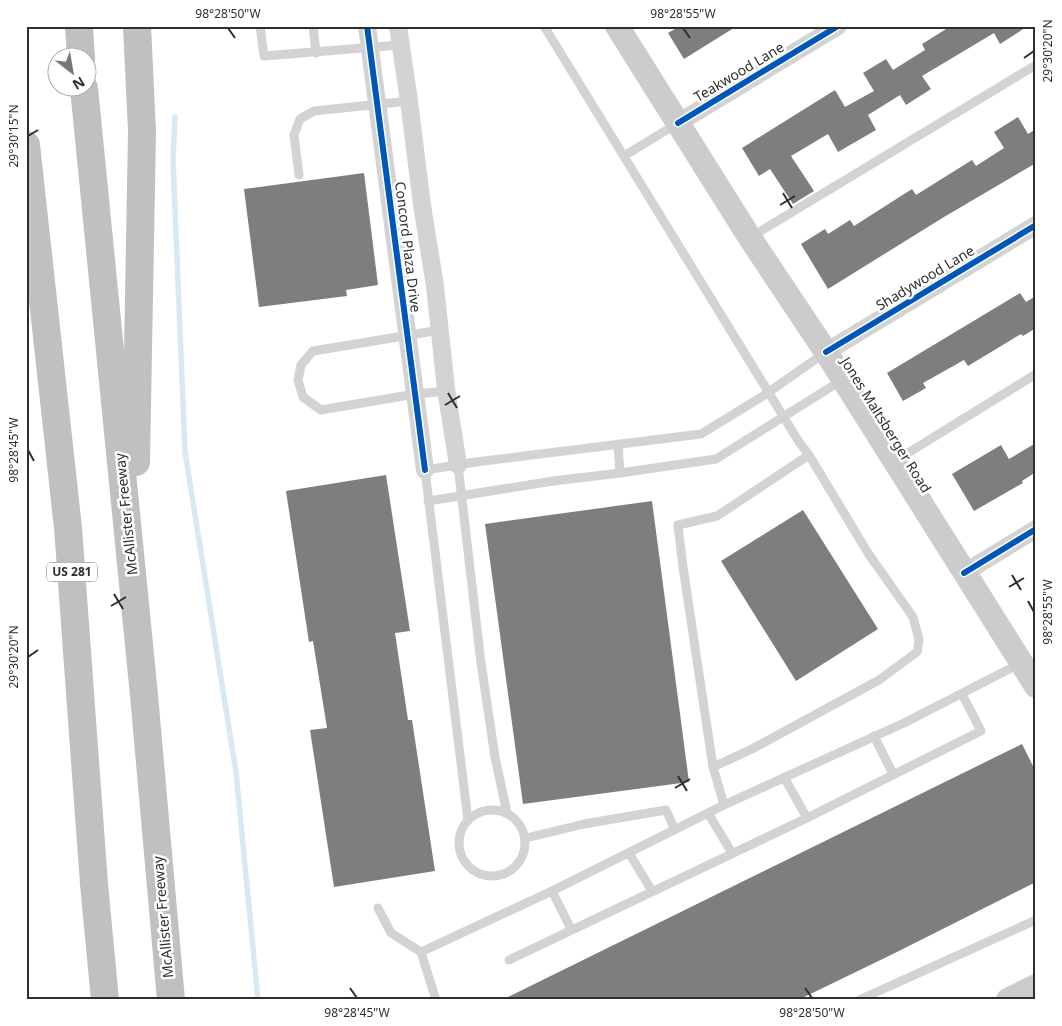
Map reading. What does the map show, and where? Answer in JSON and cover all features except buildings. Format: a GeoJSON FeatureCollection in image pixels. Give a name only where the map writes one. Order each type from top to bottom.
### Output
{"type":"FeatureCollection","features":[{"type":"Feature","properties":{"kind":"highway"},"geometry":{"type":"LineString","coordinates":[[79,26],[80,48]]}},
{"type":"Feature","properties":{"kind":"highway"},"geometry":{"type":"LineString","coordinates":[[134,593],[142,131],[137,26]]}},
{"type":"Feature","properties":{"kind":"highway","name":"McAllister Freeway"},"geometry":{"type":"LineString","coordinates":[[85,98],[134,593],[171,1000]]}},
{"type":"Feature","properties":{"kind":"highway","name":"US 281"},"geometry":{"type":"LineString","coordinates":[[26,146],[68,528],[94,884],[105,1000]]}},
{"type":"Feature","properties":{"kind":"main road","name":"Jones Maltsberger Road"},"geometry":{"type":"LineString","coordinates":[[617,26],[750,238],[826,352],[1036,686]]}},
{"type":"Feature","properties":{"kind":"main road"},"geometry":{"type":"LineString","coordinates":[[1008,1000],[1036,986]]}},
{"type":"Feature","properties":{"kind":"street","name":"Concord Plaza Drive"},"geometry":{"type":"LineString","coordinates":[[367,26],[425,470]]}},
{"type":"Feature","properties":{"kind":"street","name":"Concord Plaza Drive"},"geometry":{"type":"LineString","coordinates":[[398,26],[435,286],[446,391],[458,465]]}},
{"type":"Feature","properties":{"kind":"street","name":"Teakwood Lane"},"geometry":{"type":"LineString","coordinates":[[678,123],[838,26]]}},
{"type":"Feature","properties":{"kind":"street","name":"Shadywood Lane"},"geometry":{"type":"LineString","coordinates":[[826,352],[1036,225]]}},
{"type":"Feature","properties":{"kind":"street"},"geometry":{"type":"LineString","coordinates":[[964,573],[1036,530]]}},
{"type":"Feature","properties":{"kind":"lane"},"geometry":{"type":"LineString","coordinates":[[260,26],[264,56],[370,49],[400,45]]}},
{"type":"Feature","properties":{"kind":"lane"},"geometry":{"type":"LineString","coordinates":[[313,26],[316,53]]}},
{"type":"Feature","properties":{"kind":"lane"},"geometry":{"type":"LineString","coordinates":[[544,26],[868,553],[913,617],[919,640],[917,652],[879,680],[752,749],[713,767]]}},
{"type":"Feature","properties":{"kind":"lane"},"geometry":{"type":"LineString","coordinates":[[750,238],[1036,65]]}},
{"type":"Feature","properties":{"kind":"lane"},"geometry":{"type":"LineString","coordinates":[[299,175],[294,135],[300,119],[314,111],[409,101]]}},
{"type":"Feature","properties":{"kind":"lane"},"geometry":{"type":"LineString","coordinates":[[624,156],[678,123]]}},
{"type":"Feature","properties":{"kind":"lane"},"geometry":{"type":"LineString","coordinates":[[440,330],[313,351],[301,364],[298,380],[303,397],[321,410],[415,394],[446,391]]}},
{"type":"Feature","properties":{"kind":"lane"},"geometry":{"type":"LineString","coordinates":[[468,820],[425,470],[701,434],[768,392],[826,352]]}},
{"type":"Feature","properties":{"kind":"lane"},"geometry":{"type":"LineString","coordinates":[[895,461],[1036,374]]}},
{"type":"Feature","properties":{"kind":"lane"},"geometry":{"type":"LineString","coordinates":[[428,501],[462,494],[716,459],[843,379]]}},
{"type":"Feature","properties":{"kind":"lane"},"geometry":{"type":"LineString","coordinates":[[618,445],[620,473]]}},
{"type":"Feature","properties":{"kind":"lane"},"geometry":{"type":"LineString","coordinates":[[724,805],[713,767],[682,567],[678,526],[717,516],[809,456]]}},
{"type":"Feature","properties":{"kind":"lane"},"geometry":{"type":"LineString","coordinates":[[458,465],[480,663],[495,756],[508,813]]}},
{"type":"Feature","properties":{"kind":"lane"},"geometry":{"type":"LineString","coordinates":[[421,952],[552,891],[724,805],[962,694],[1021,662]]}},
{"type":"Feature","properties":{"kind":"lane"},"geometry":{"type":"LineString","coordinates":[[509,960],[807,818],[981,731],[962,694]]}},
{"type":"Feature","properties":{"kind":"lane"},"geometry":{"type":"LineString","coordinates":[[874,736],[893,774]]}},
{"type":"Feature","properties":{"kind":"lane"},"geometry":{"type":"LineString","coordinates":[[784,777],[807,818]]}},
{"type":"Feature","properties":{"kind":"lane"},"geometry":{"type":"LineString","coordinates":[[497,810],[508,813],[516,819],[526,838],[521,860],[513,869],[503,874],[492,876],[480,874],[470,868],[459,850],[459,838],[462,828],[477,813],[497,810]]}},
{"type":"Feature","properties":{"kind":"lane"},"geometry":{"type":"LineString","coordinates":[[526,838],[584,824],[666,810],[675,830]]}},
{"type":"Feature","properties":{"kind":"lane"},"geometry":{"type":"LineString","coordinates":[[708,814],[732,854]]}},
{"type":"Feature","properties":{"kind":"lane"},"geometry":{"type":"LineString","coordinates":[[629,853],[652,891]]}},
{"type":"Feature","properties":{"kind":"lane"},"geometry":{"type":"LineString","coordinates":[[552,891],[571,929]]}},
{"type":"Feature","properties":{"kind":"lane"},"geometry":{"type":"LineString","coordinates":[[378,908],[390,933],[421,952],[436,1000]]}},
{"type":"Feature","properties":{"kind":"lane"},"geometry":{"type":"LineString","coordinates":[[859,1000],[1036,920]]}},
{"type":"Feature","properties":{"kind":"waterway"},"geometry":{"type":"LineString","coordinates":[[175,117],[173,160],[185,452],[236,772],[258,1000]]}},
{"type":"Feature","properties":{"kind":"cycle path"},"geometry":{"type":"LineString","coordinates":[[367,26],[425,470]]}},
{"type":"Feature","properties":{"kind":"cycle path"},"geometry":{"type":"LineString","coordinates":[[678,123],[838,26]]}},
{"type":"Feature","properties":{"kind":"cycle path"},"geometry":{"type":"LineString","coordinates":[[826,352],[1036,225]]}},
{"type":"Feature","properties":{"kind":"cycle path"},"geometry":{"type":"LineString","coordinates":[[964,573],[1036,529]]}}]}
